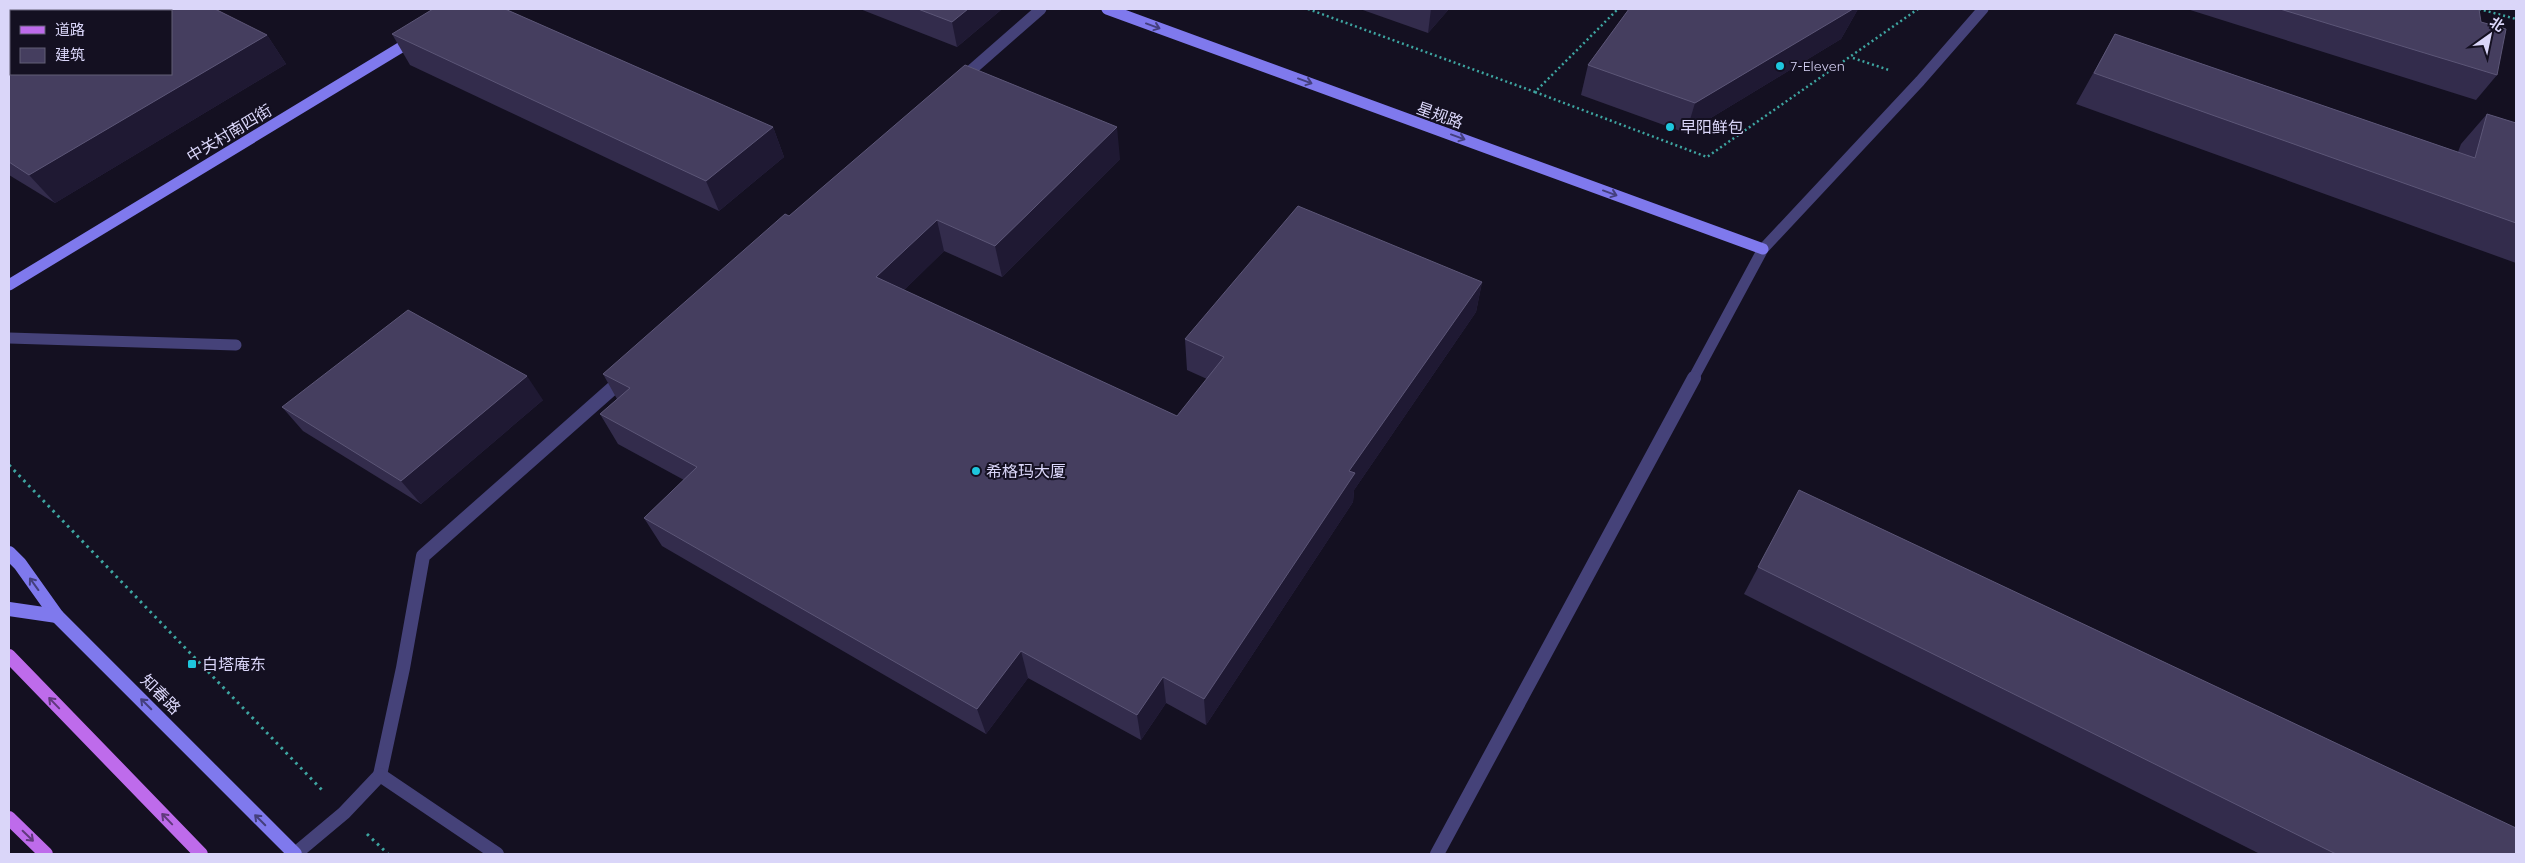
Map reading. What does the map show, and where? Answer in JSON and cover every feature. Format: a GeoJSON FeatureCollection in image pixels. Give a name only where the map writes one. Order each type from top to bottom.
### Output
{"type":"FeatureCollection","features":[{"type":"Feature","properties":{"kind":"main road"},"geometry":{"type":"LineString","coordinates":[[9,656],[201,854]]}},
{"type":"Feature","properties":{"kind":"main road"},"geometry":{"type":"LineString","coordinates":[[9,818],[46,854]]}},
{"type":"Feature","properties":{"kind":"street"},"geometry":{"type":"LineString","coordinates":[[951,88],[1041,9]]}},
{"type":"Feature","properties":{"kind":"street","name":"星规路"},"geometry":{"type":"LineString","coordinates":[[1107,9],[1763,249]]}},
{"type":"Feature","properties":{"kind":"street"},"geometry":{"type":"LineString","coordinates":[[1437,854],[1763,249],[1920,81],[1983,9]]}},
{"type":"Feature","properties":{"kind":"street","name":"中关村南四街"},"geometry":{"type":"LineString","coordinates":[[9,285],[423,34]]}},
{"type":"Feature","properties":{"kind":"street"},"geometry":{"type":"LineString","coordinates":[[9,338],[236,345]]}},
{"type":"Feature","properties":{"kind":"street"},"geometry":{"type":"LineString","coordinates":[[295,854],[344,813],[380,775],[403,668],[423,556],[631,372]]}},
{"type":"Feature","properties":{"kind":"street","name":"知春路"},"geometry":{"type":"LineString","coordinates":[[9,553],[20,564],[57,616],[295,854]]}},
{"type":"Feature","properties":{"kind":"street"},"geometry":{"type":"LineString","coordinates":[[9,609],[57,616]]}},
{"type":"Feature","properties":{"kind":"street"},"geometry":{"type":"LineString","coordinates":[[380,775],[497,854]]}},
{"type":"Feature","properties":{"kind":"path"},"geometry":{"type":"LineString","coordinates":[[1308,9],[1707,157],[1918,9]]}},
{"type":"Feature","properties":{"kind":"path"},"geometry":{"type":"LineString","coordinates":[[1536,92],[1618,9]]}},
{"type":"Feature","properties":{"kind":"path"},"geometry":{"type":"LineString","coordinates":[[2479,9],[2516,19]]}},
{"type":"Feature","properties":{"kind":"path"},"geometry":{"type":"LineString","coordinates":[[1852,57],[1920,81]]}},
{"type":"Feature","properties":{"kind":"path"},"geometry":{"type":"LineString","coordinates":[[9,465],[344,813],[388,854]]}},
{"type":"Feature","properties":{"kind":"building"},"geometry":{"type":"Polygon","coordinates":[[[9,9],[215,9],[267,35],[29,175],[9,162],[9,9]]]}},
{"type":"Feature","properties":{"kind":"building"},"geometry":{"type":"Polygon","coordinates":[[[433,9],[505,9],[773,127],[706,181],[392,34],[433,9]]]}},
{"type":"Feature","properties":{"kind":"building"},"geometry":{"type":"Polygon","coordinates":[[[918,9],[968,9],[952,22],[918,9]]]}},
{"type":"Feature","properties":{"kind":"building"},"geometry":{"type":"Polygon","coordinates":[[[1629,9],[1853,9],[1695,103],[1588,65],[1629,9]]]}},
{"type":"Feature","properties":{"kind":"building"},"geometry":{"type":"Polygon","coordinates":[[[2280,9],[2479,9],[2481,22],[2506,29],[2497,75],[2280,9]]]}},
{"type":"Feature","properties":{"kind":"building"},"geometry":{"type":"Polygon","coordinates":[[[2115,34],[2475,158],[2487,114],[2516,123],[2516,223],[2094,73],[2115,34]]]}},
{"type":"Feature","properties":{"kind":"building","name":"希格玛大厦"},"geometry":{"type":"Polygon","coordinates":[[[965,65],[1117,127],[995,246],[937,220],[876,277],[1177,416],[1224,357],[1185,339],[1298,206],[1482,282],[1349,471],[1355,473],[1204,699],[1163,677],[1137,715],[1021,651],[977,709],[644,518],[697,467],[600,414],[630,388],[603,374],[785,214],[789,216],[965,65]]]}},
{"type":"Feature","properties":{"kind":"building"},"geometry":{"type":"Polygon","coordinates":[[[408,310],[527,376],[401,481],[282,407],[408,310]]]}},
{"type":"Feature","properties":{"kind":"building"},"geometry":{"type":"Polygon","coordinates":[[[1799,490],[2516,828],[2516,854],[2336,854],[1758,567],[1799,490]]]}},
{"type":"Feature","properties":{"kind":"place","name":"7-Eleven"},"geometry":{"type":"Point","coordinates":[1780,66]}},
{"type":"Feature","properties":{"kind":"place","name":"早阳鲜包"},"geometry":{"type":"Point","coordinates":[1670,127]}},
{"type":"Feature","properties":{"kind":"place","name":"希格玛大厦"},"geometry":{"type":"Point","coordinates":[976,471]}},
{"type":"Feature","properties":{"kind":"place","name":"白塔庵东"},"geometry":{"type":"Point","coordinates":[192,664]}}]}
